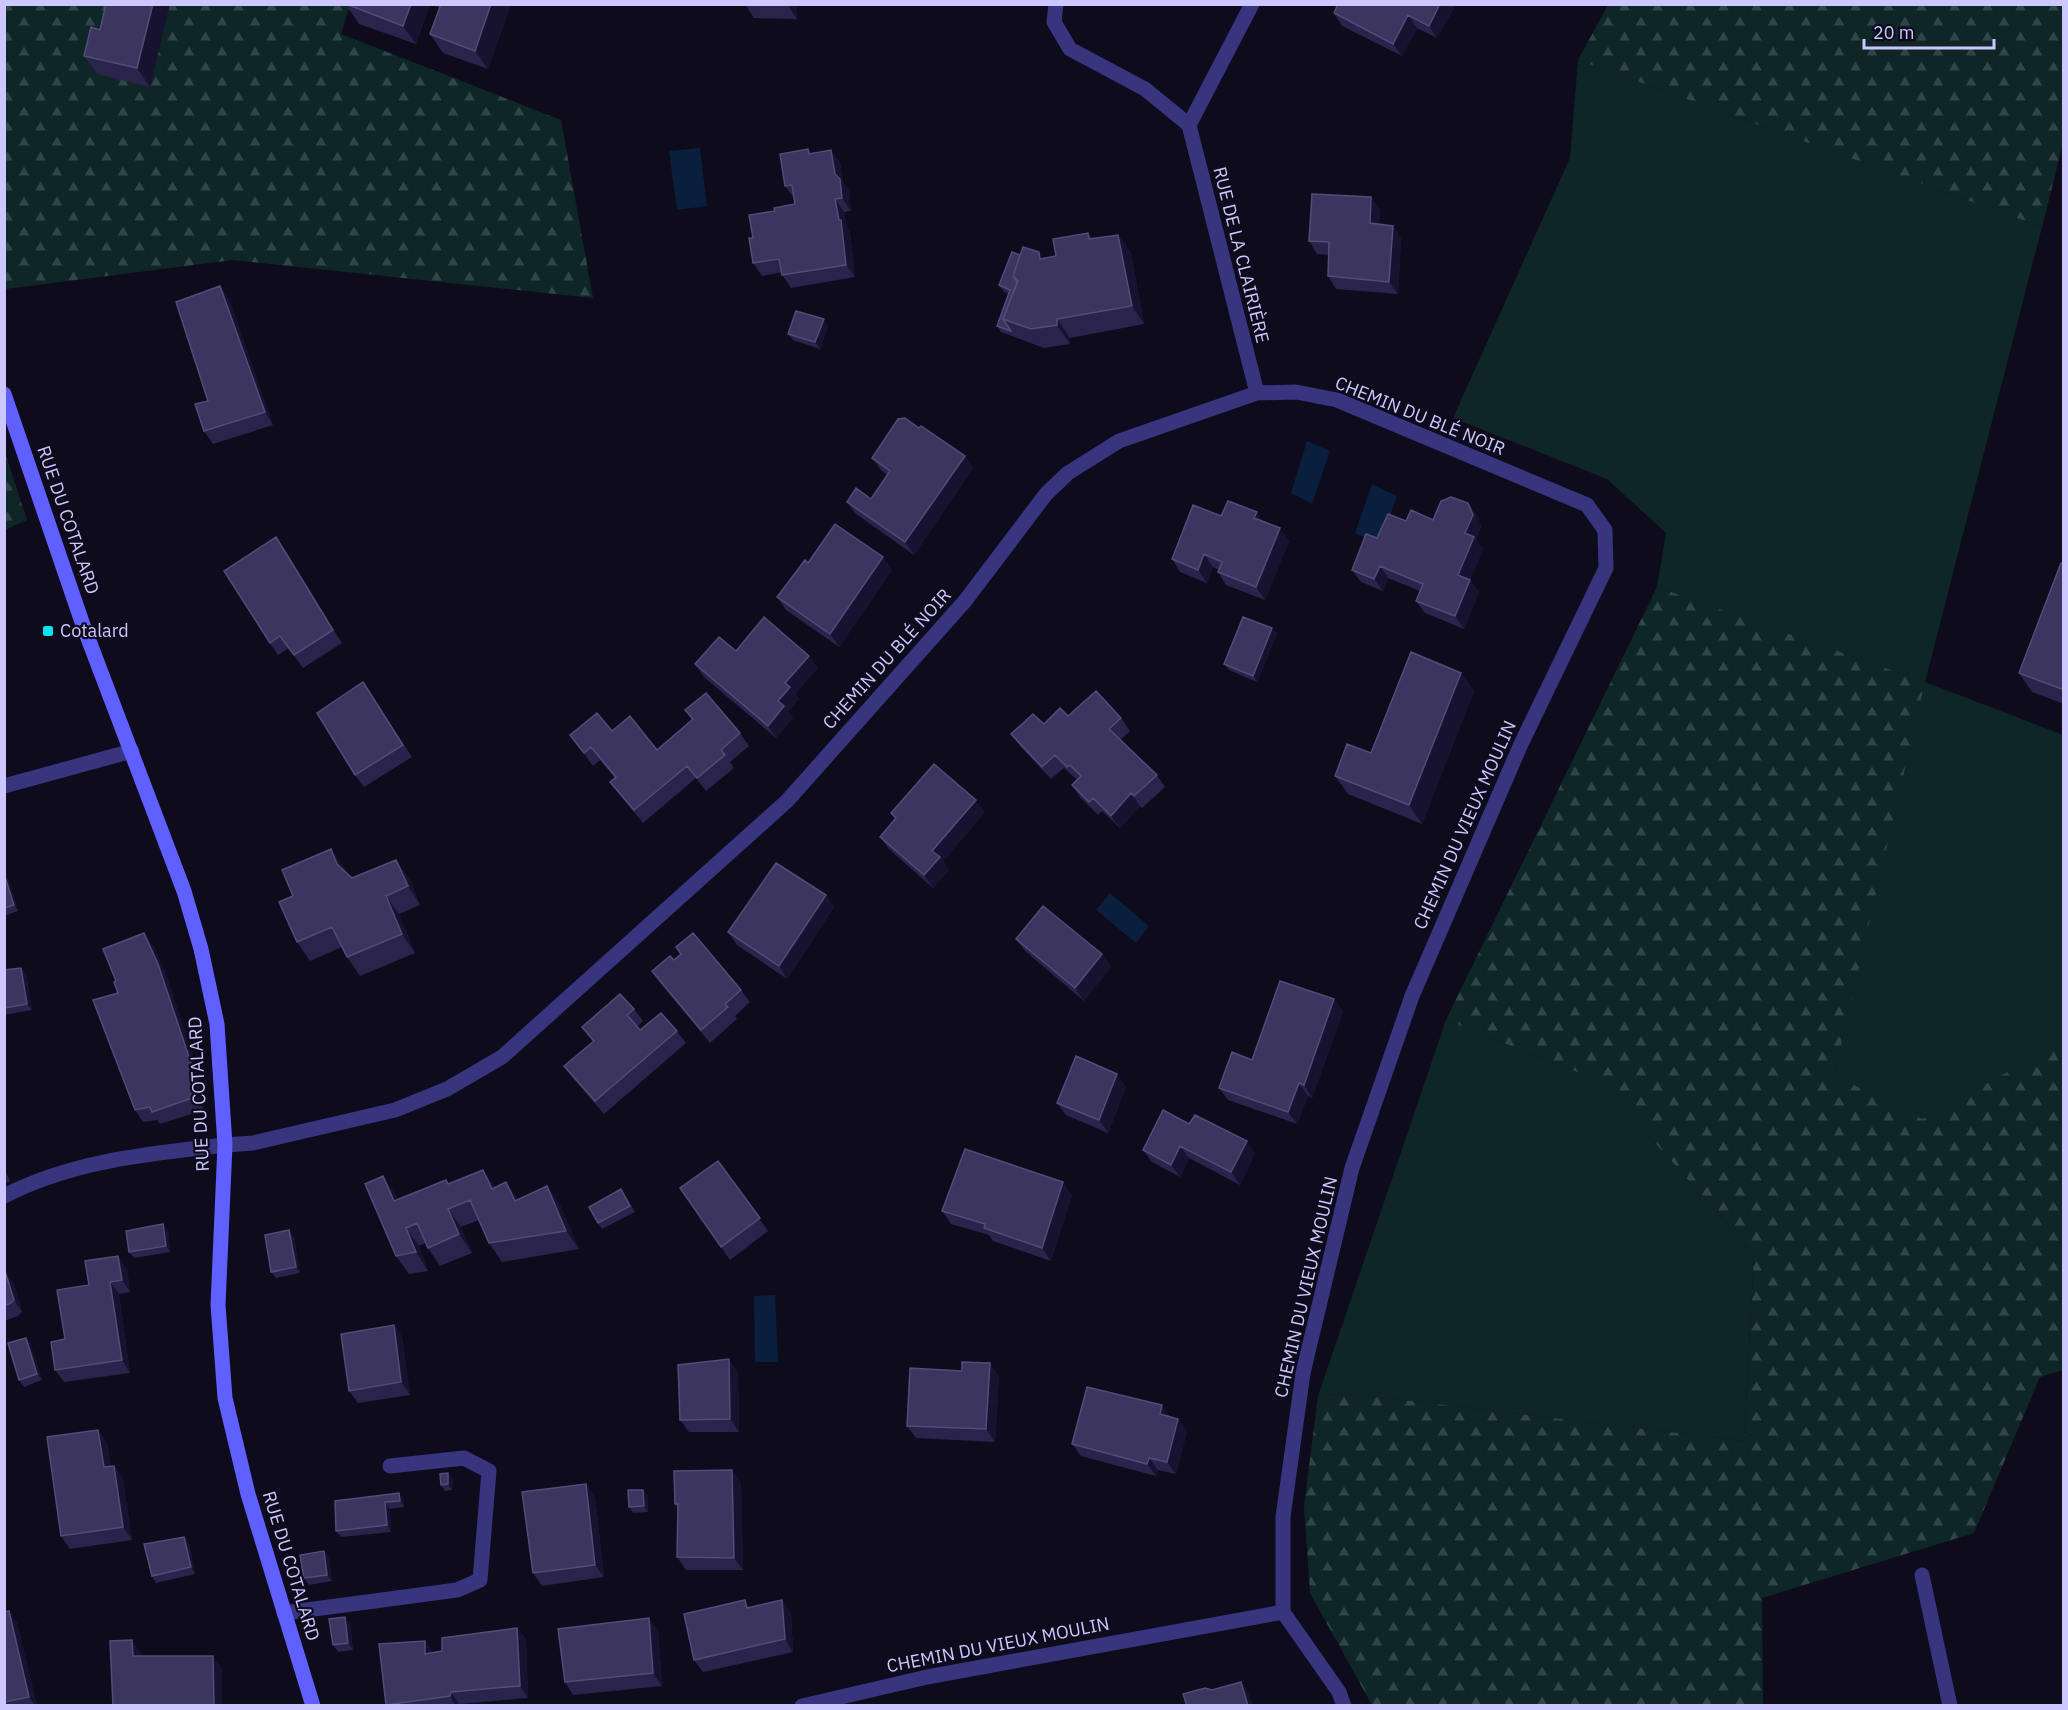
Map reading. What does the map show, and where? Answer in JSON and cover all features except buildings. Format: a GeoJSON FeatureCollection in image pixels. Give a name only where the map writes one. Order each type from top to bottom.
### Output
{"type":"FeatureCollection","features":[{"type":"Feature","properties":{"kind":"street"},"geometry":{"type":"LineString","coordinates":[[1056,4],[1054,22],[1070,49],[1145,90],[1189,126],[1252,4]]}},
{"type":"Feature","properties":{"kind":"street","name":"RUE DE LA CLAIRIÈRE"},"geometry":{"type":"LineString","coordinates":[[1189,126],[1257,393]]}},
{"type":"Feature","properties":{"kind":"street","name":"CHEMIN DU BLÉ NOIR"},"geometry":{"type":"LineString","coordinates":[[4,1196],[64,1171],[113,1158],[253,1143],[395,1110],[447,1089],[502,1057],[787,801],[965,601],[1046,494],[1068,473],[1119,441],[1225,402],[1257,393],[1296,392],[1337,400],[1587,505],[1605,530]]}},
{"type":"Feature","properties":{"kind":"street","name":"RUE DU COTALARD"},"geometry":{"type":"LineString","coordinates":[[4,394],[83,625],[183,891],[201,949],[217,1024],[225,1145],[218,1305],[225,1398],[248,1494],[314,1706]]}},
{"type":"Feature","properties":{"kind":"street","name":"CHEMIN DU VIEUX MOULIN"},"geometry":{"type":"LineString","coordinates":[[802,1706],[927,1677],[1283,1612],[1283,1517],[1303,1373],[1352,1168],[1412,996],[1521,744],[1606,568],[1605,530]]}},
{"type":"Feature","properties":{"kind":"street"},"geometry":{"type":"LineString","coordinates":[[4,786],[132,751]]}},
{"type":"Feature","properties":{"kind":"street"},"geometry":{"type":"LineString","coordinates":[[284,1613],[457,1590],[480,1580],[489,1471],[464,1458],[390,1466]]}},
{"type":"Feature","properties":{"kind":"street"},"geometry":{"type":"LineString","coordinates":[[1922,1575],[1950,1706]]}},
{"type":"Feature","properties":{"kind":"street"},"geometry":{"type":"LineString","coordinates":[[1283,1612],[1339,1692],[1344,1706]]}},
{"type":"Feature","properties":{"kind":"green space"},"geometry":{"type":"Polygon","coordinates":[[[4,5],[350,5],[341,34],[561,120],[593,298],[233,260],[5,289],[4,5]]]}},
{"type":"Feature","properties":{"kind":"green space"},"geometry":{"type":"Polygon","coordinates":[[[1608,5],[2063,5],[2063,143],[2042,227],[1578,60],[1608,5]]]}},
{"type":"Feature","properties":{"kind":"green space"},"geometry":{"type":"Polygon","coordinates":[[[1578,60],[2042,227],[1925,682],[2063,735],[2063,1042],[1922,1120],[1834,1075],[1924,682],[1657,587],[1666,533],[1607,479],[1453,418],[1570,158],[1578,60]]]}},
{"type":"Feature","properties":{"kind":"green space"},"geometry":{"type":"Polygon","coordinates":[[[4,450],[27,520],[5,530],[4,530],[4,450]]]}},
{"type":"Feature","properties":{"kind":"green space"},"geometry":{"type":"Polygon","coordinates":[[[1657,587],[1925,682],[1834,1075],[1922,1119],[2063,1042],[2063,1370],[2040,1377],[1974,1533],[1762,1598],[1763,1705],[1372,1705],[1310,1593],[1304,1506],[1318,1396],[1346,1393],[1744,1441],[1754,1254],[1600,1081],[1446,1020],[1657,587]]]}},
{"type":"Feature","properties":{"kind":"green space"},"geometry":{"type":"Polygon","coordinates":[[[1446,1020],[1600,1081],[1754,1254],[1744,1441],[1346,1393],[1318,1396],[1446,1020]]]}},
{"type":"Feature","properties":{"kind":"water"},"geometry":{"type":"Polygon","coordinates":[[[700,148],[707,206],[677,210],[669,151],[700,148]]]}},
{"type":"Feature","properties":{"kind":"water"},"geometry":{"type":"Polygon","coordinates":[[[1307,441],[1330,451],[1312,504],[1291,493],[1307,441]]]}},
{"type":"Feature","properties":{"kind":"water"},"geometry":{"type":"Polygon","coordinates":[[[1372,484],[1397,496],[1380,544],[1355,533],[1372,484]]]}},
{"type":"Feature","properties":{"kind":"water"},"geometry":{"type":"Polygon","coordinates":[[[1110,893],[1149,926],[1136,943],[1096,910],[1110,893]]]}},
{"type":"Feature","properties":{"kind":"water"},"geometry":{"type":"Polygon","coordinates":[[[775,1295],[778,1362],[755,1362],[754,1296],[775,1295]]]}},
{"type":"Feature","properties":{"kind":"place","name":"Cotalard"},"geometry":{"type":"Point","coordinates":[48,631]}}]}
